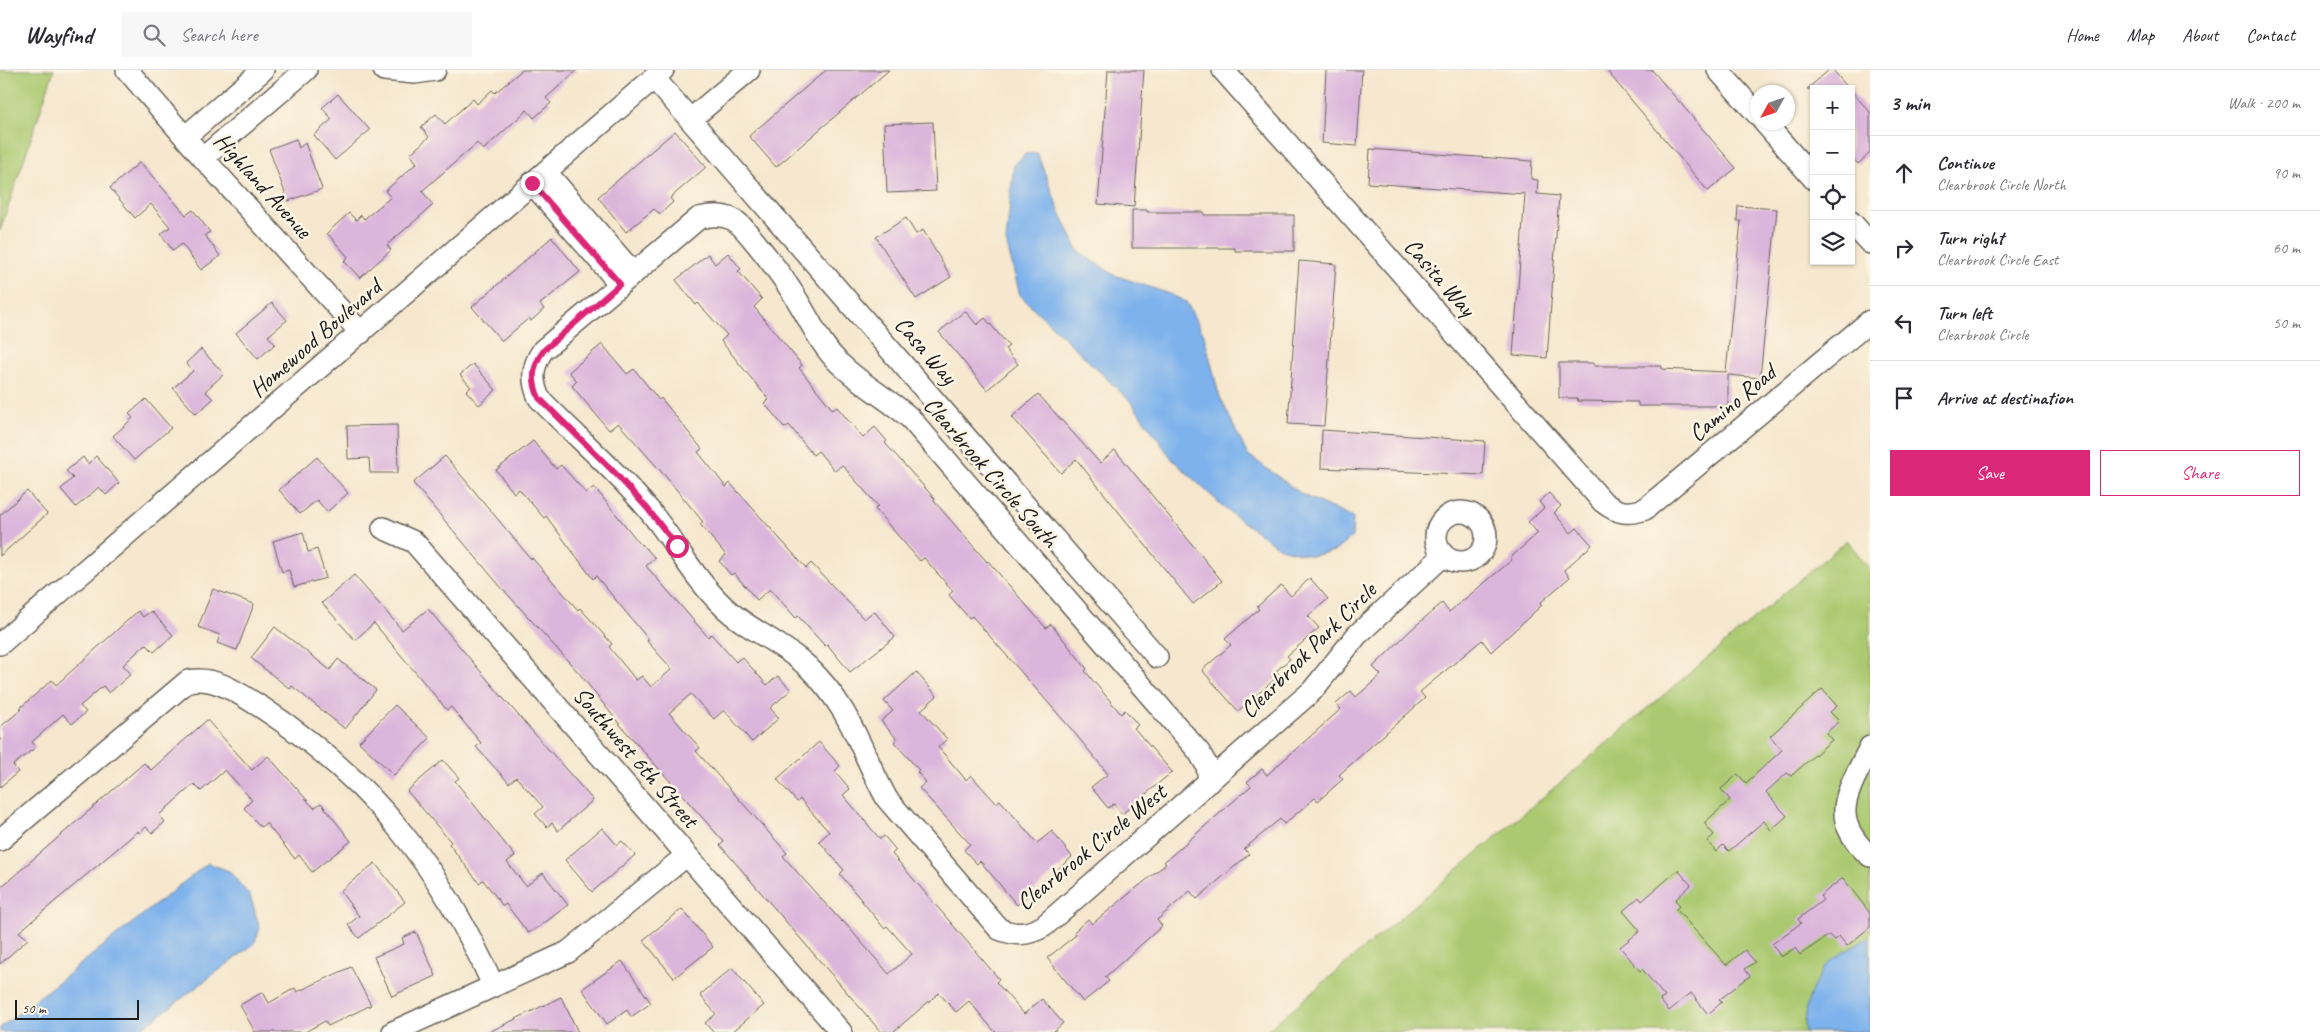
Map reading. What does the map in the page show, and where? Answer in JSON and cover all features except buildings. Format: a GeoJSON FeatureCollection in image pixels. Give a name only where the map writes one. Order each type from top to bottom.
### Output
{"type":"FeatureCollection","features":[{"type":"Feature","properties":{"kind":"street","name":"Highland Avenue"},"geometry":{"type":"LineString","coordinates":[[127,70],[361,334]]}},
{"type":"Feature","properties":{"kind":"street"},"geometry":{"type":"LineString","coordinates":[[185,137],[263,70]]}},
{"type":"Feature","properties":{"kind":"street"},"geometry":{"type":"LineString","coordinates":[[203,158],[306,70]]}},
{"type":"Feature","properties":{"kind":"street"},"geometry":{"type":"LineString","coordinates":[[384,70],[415,73],[435,70]]}},
{"type":"Feature","properties":{"kind":"street"},"geometry":{"type":"LineString","coordinates":[[691,119],[749,70]]}},
{"type":"Feature","properties":{"kind":"street","name":"Casita Way"},"geometry":{"type":"LineString","coordinates":[[1223,70],[1603,502],[1612,509],[1622,513]]}},
{"type":"Feature","properties":{"kind":"street"},"geometry":{"type":"LineString","coordinates":[[1718,70],[1750,106]]}},
{"type":"Feature","properties":{"kind":"street","name":"Casa Way"},"geometry":{"type":"LineString","coordinates":[[659,74],[691,119],[1157,657]]}},
{"type":"Feature","properties":{"kind":"street","name":"Homewood Boulevard"},"geometry":{"type":"LineString","coordinates":[[0,644],[361,334],[659,74]]}},
{"type":"Feature","properties":{"kind":"street"},"geometry":{"type":"LineString","coordinates":[[1771,130],[1810,175]]}},
{"type":"Feature","properties":{"kind":"street"},"geometry":{"type":"LineString","coordinates":[[539,177],[626,278]]}},
{"type":"Feature","properties":{"kind":"street","name":"Clearbrook Circle South"},"geometry":{"type":"LineString","coordinates":[[626,278],[699,218],[716,215],[734,220],[768,257],[815,332],[838,362],[857,379],[890,401],[917,425],[1199,752],[1207,766],[1209,782]]}},
{"type":"Feature","properties":{"kind":"street"},"geometry":{"type":"LineString","coordinates":[[1855,226],[1870,243]]}},
{"type":"Feature","properties":{"kind":"street","name":"Clearbrook Circle West"},"geometry":{"type":"LineString","coordinates":[[626,278],[544,350],[536,360],[533,372],[534,387],[539,398],[615,473],[647,508],[705,587],[723,606],[744,623],[791,652],[828,688],[845,711],[859,737],[874,776],[887,799],[999,929],[1010,933],[1022,934],[1034,932],[1044,926],[1209,782]]}},
{"type":"Feature","properties":{"kind":"street","name":"Camino Road"},"geometry":{"type":"LineString","coordinates":[[1622,513],[1634,513],[1645,509],[1870,321]]}},
{"type":"Feature","properties":{"kind":"street","name":"Southwest 6th Street"},"geometry":{"type":"LineString","coordinates":[[383,528],[414,542],[841,1032]]}},
{"type":"Feature","properties":{"kind":"street","name":"Clearbrook Park Circle"},"geometry":{"type":"LineString","coordinates":[[1209,782],[1312,691],[1357,634],[1444,555]]}},
{"type":"Feature","properties":{"kind":"street"},"geometry":{"type":"LineString","coordinates":[[0,840],[188,681],[199,678],[211,680],[221,684],[292,728],[329,757],[364,789],[396,824],[436,877],[474,942],[493,985]]}},
{"type":"Feature","properties":{"kind":"street"},"geometry":{"type":"LineString","coordinates":[[1870,747],[1846,798],[1844,813],[1847,828],[1854,841],[1870,856]]}},
{"type":"Feature","properties":{"kind":"street"},"geometry":{"type":"LineString","coordinates":[[394,1032],[568,952],[686,855]]}},
{"type":"Feature","properties":{"kind":"green space"},"geometry":{"type":"Polygon","coordinates":[[[0,70],[54,70],[0,231],[0,70]]]}},
{"type":"Feature","properties":{"kind":"green space"},"geometry":{"type":"Polygon","coordinates":[[[1847,540],[1870,570],[1870,1032],[1265,1032],[1847,540]]]}},
{"type":"Feature","properties":{"kind":"water"},"geometry":{"type":"Polygon","coordinates":[[[1037,153],[1059,210],[1078,251],[1114,275],[1170,294],[1186,302],[1204,335],[1219,395],[1247,454],[1303,495],[1353,518],[1352,537],[1335,551],[1311,556],[1280,548],[1229,512],[1172,459],[1131,402],[1020,295],[1006,241],[1014,165],[1025,154],[1037,153]]]}},
{"type":"Feature","properties":{"kind":"water"},"geometry":{"type":"Polygon","coordinates":[[[208,863],[229,871],[250,896],[260,928],[254,944],[137,1032],[0,1032],[0,1028],[208,863]]]}},
{"type":"Feature","properties":{"kind":"water"},"geometry":{"type":"Polygon","coordinates":[[[1870,937],[1870,1032],[1805,1032],[1804,1024],[1807,1003],[1821,973],[1833,959],[1870,937]]]}},
{"type":"Feature","properties":{"kind":"route"},"geometry":{"type":"LineString","coordinates":[[532,183],[620,284],[544,350],[536,360],[533,372],[534,387],[539,398],[563,424],[615,473],[647,508],[677,546]]}}]}
